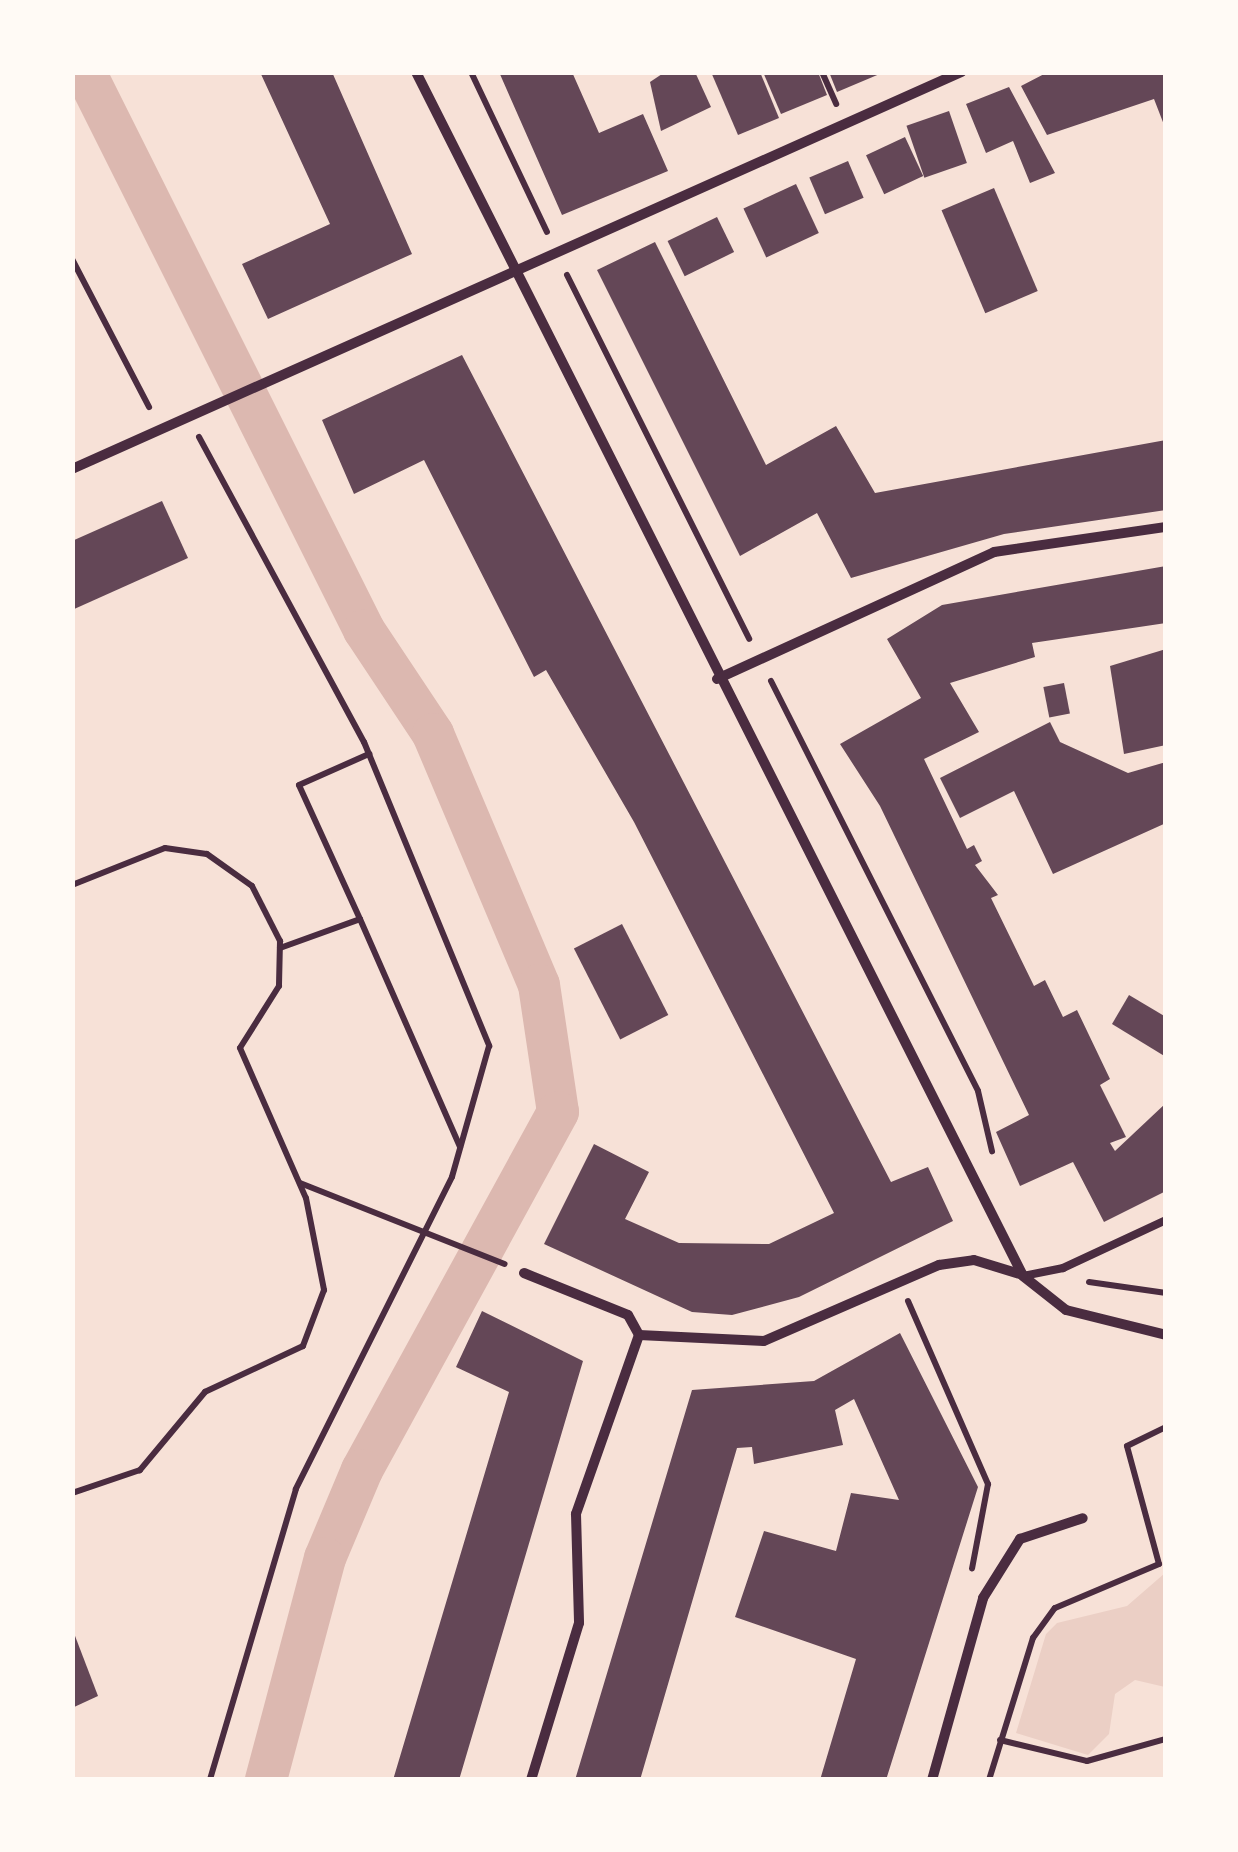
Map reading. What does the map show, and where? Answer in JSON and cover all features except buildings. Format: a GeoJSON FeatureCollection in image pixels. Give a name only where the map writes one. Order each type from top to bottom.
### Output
{"type":"FeatureCollection","features":[{"type":"Feature","properties":{"kind":"street"},"geometry":{"type":"LineString","coordinates":[[416,72],[512,274],[1023,1276]]}},
{"type":"Feature","properties":{"kind":"street"},"geometry":{"type":"LineString","coordinates":[[72,469],[961,72]]}},
{"type":"Feature","properties":{"kind":"street"},"geometry":{"type":"LineString","coordinates":[[717,679],[994,552],[1166,527]]}},
{"type":"Feature","properties":{"kind":"street"},"geometry":{"type":"LineString","coordinates":[[639,1334],[764,1341],[900,1282],[974,1260],[1023,1276],[1066,1310],[1166,1335]]}},
{"type":"Feature","properties":{"kind":"street"},"geometry":{"type":"LineString","coordinates":[[524,1273],[628,1315],[639,1334],[576,1514],[580,1622],[531,1780]]}},
{"type":"Feature","properties":{"kind":"street"},"geometry":{"type":"LineString","coordinates":[[932,1780],[983,1598],[1020,1540],[1083,1518]]}},
{"type":"Feature","properties":{"kind":"lane"},"geometry":{"type":"LineString","coordinates":[[1023,1276],[1063,1268],[1166,1220]]}},
{"type":"Feature","properties":{"kind":"path"},"geometry":{"type":"LineString","coordinates":[[472,72],[556,252],[973,1081],[997,1162]]}},
{"type":"Feature","properties":{"kind":"path"},"geometry":{"type":"LineString","coordinates":[[72,259],[142,404],[190,419],[368,754],[489,1046],[460,1148],[427,1226],[296,1489],[210,1780]]}},
{"type":"Feature","properties":{"kind":"path"},"geometry":{"type":"LineString","coordinates":[[368,754],[300,785],[460,1148]]}},
{"type":"Feature","properties":{"kind":"path"},"geometry":{"type":"LineString","coordinates":[[72,885],[165,848],[207,854],[252,886],[280,948],[279,986],[240,1048],[300,1183],[324,1290],[303,1346],[206,1392],[140,1470],[72,1492]]}},
{"type":"Feature","properties":{"kind":"path"},"geometry":{"type":"LineString","coordinates":[[280,948],[360,919]]}},
{"type":"Feature","properties":{"kind":"path"},"geometry":{"type":"LineString","coordinates":[[300,1183],[427,1226],[524,1273]]}},
{"type":"Feature","properties":{"kind":"path"},"geometry":{"type":"LineString","coordinates":[[1063,1268],[1106,1290],[1166,1293]]}},
{"type":"Feature","properties":{"kind":"path"},"geometry":{"type":"LineString","coordinates":[[900,1282],[988,1484],[970,1562],[983,1598]]}},
{"type":"Feature","properties":{"kind":"path"},"geometry":{"type":"LineString","coordinates":[[989,1780],[1034,1638],[1056,1608],[1159,1564],[1127,1446],[1166,1427]]}},
{"type":"Feature","properties":{"kind":"path"},"geometry":{"type":"LineString","coordinates":[[1000,1740],[1087,1761],[1166,1738]]}},
{"type":"Feature","properties":{"kind":"shaded area"},"geometry":{"type":"Polygon","coordinates":[[[1165,1573],[1165,1687],[1135,1680],[1115,1694],[1109,1734],[1088,1755],[1016,1733],[1046,1634],[1057,1623],[1127,1606],[1165,1573]]]}},
{"type":"Feature","properties":{"kind":"waterway"},"geometry":{"type":"LineString","coordinates":[[85,72],[364,630],[433,734],[539,985],[558,1112],[362,1470],[325,1558],[266,1780]]}}]}
